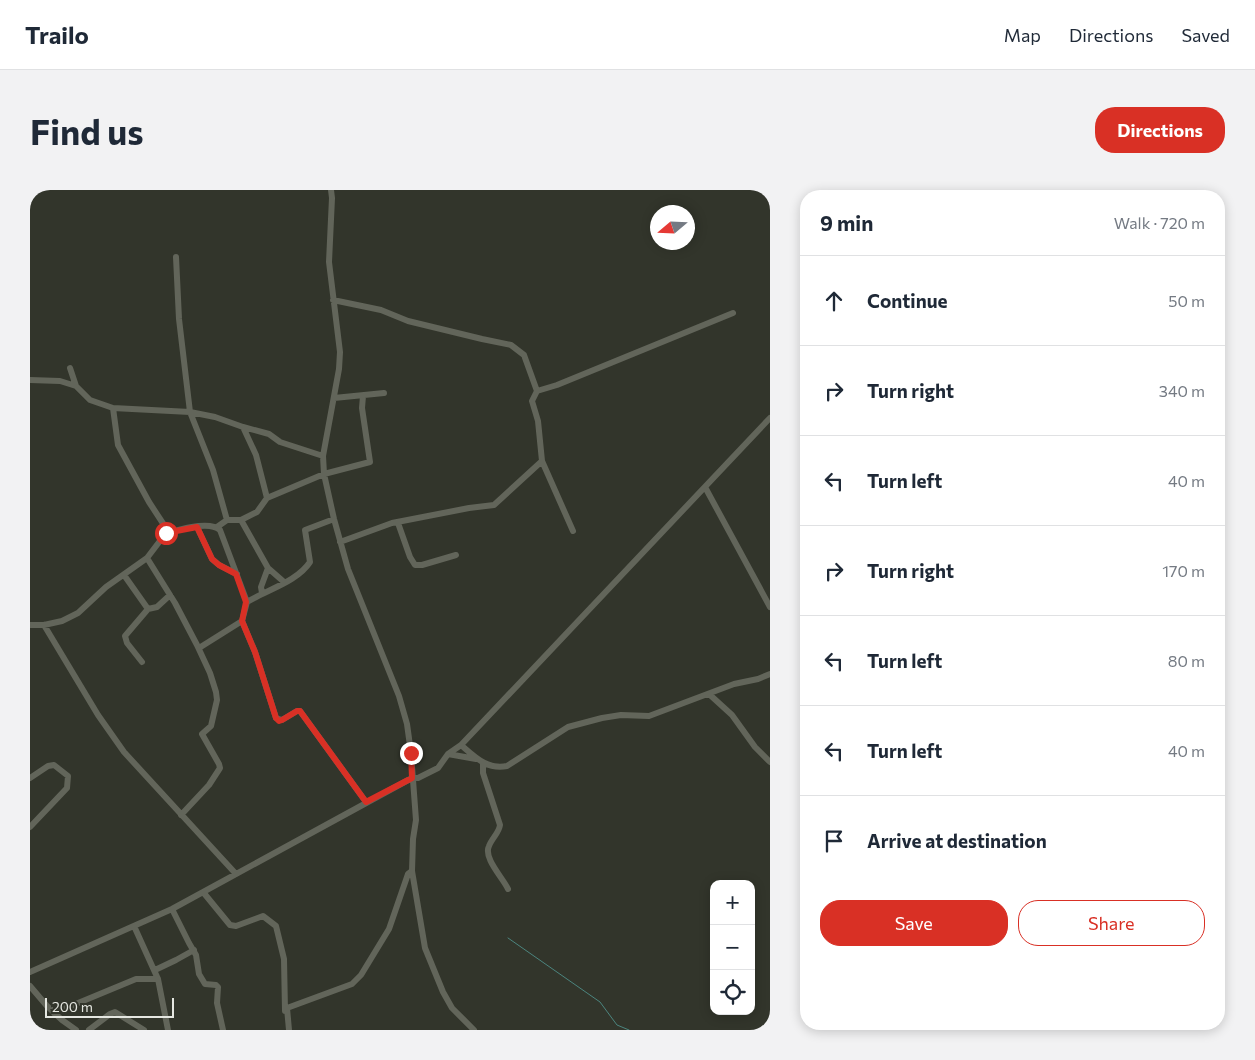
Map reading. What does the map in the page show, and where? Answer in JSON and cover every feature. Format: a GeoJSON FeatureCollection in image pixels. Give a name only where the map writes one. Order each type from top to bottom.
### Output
{"type":"FeatureCollection","features":[{"type":"Feature","properties":{"kind":"street"},"geometry":{"type":"LineString","coordinates":[[331,190],[329,262],[340,352],[340,368],[323,456],[324,474],[348,569],[399,696],[407,724],[416,820],[413,839],[412,871],[425,948],[443,992],[452,1008],[474,1030]]}},
{"type":"Feature","properties":{"kind":"street"},"geometry":{"type":"LineString","coordinates":[[176,257],[179,319],[190,412],[208,455],[227,520]]}},
{"type":"Feature","properties":{"kind":"street"},"geometry":{"type":"LineString","coordinates":[[333,300],[381,310],[408,321],[511,345],[524,355],[537,391]]}},
{"type":"Feature","properties":{"kind":"street"},"geometry":{"type":"LineString","coordinates":[[572,531],[542,461],[538,421],[532,401],[537,391],[734,313]]}},
{"type":"Feature","properties":{"kind":"street"},"geometry":{"type":"LineString","coordinates":[[70,368],[76,386],[90,400],[113,408],[190,412],[215,416],[243,428],[264,432],[280,442],[323,456]]}},
{"type":"Feature","properties":{"kind":"street"},"geometry":{"type":"LineString","coordinates":[[30,380],[60,381],[76,386]]}},
{"type":"Feature","properties":{"kind":"street"},"geometry":{"type":"LineString","coordinates":[[334,398],[384,393]]}},
{"type":"Feature","properties":{"kind":"street"},"geometry":{"type":"LineString","coordinates":[[217,527],[227,520],[241,520],[257,512],[267,498],[324,474],[370,462],[362,408],[363,396]]}},
{"type":"Feature","properties":{"kind":"street"},"geometry":{"type":"LineString","coordinates":[[113,408],[118,445],[166,528],[166,533]]}},
{"type":"Feature","properties":{"kind":"street"},"geometry":{"type":"LineString","coordinates":[[30,972],[172,909],[366,802],[412,778],[418,778],[438,768],[448,754],[461,745],[770,418]]}},
{"type":"Feature","properties":{"kind":"street"},"geometry":{"type":"LineString","coordinates":[[243,428],[256,454],[267,498]]}},
{"type":"Feature","properties":{"kind":"street"},"geometry":{"type":"LineString","coordinates":[[340,542],[398,523],[469,508],[494,505],[542,461]]}},
{"type":"Feature","properties":{"kind":"street"},"geometry":{"type":"LineString","coordinates":[[705,487],[770,607]]}},
{"type":"Feature","properties":{"kind":"street"},"geometry":{"type":"LineString","coordinates":[[246,602],[281,585],[306,568],[310,562],[305,530],[334,519]]}},
{"type":"Feature","properties":{"kind":"street"},"geometry":{"type":"LineString","coordinates":[[241,520],[268,568],[284,582]]}},
{"type":"Feature","properties":{"kind":"street"},"geometry":{"type":"LineString","coordinates":[[398,523],[410,557],[415,565],[422,565],[456,554]]}},
{"type":"Feature","properties":{"kind":"street"},"geometry":{"type":"LineString","coordinates":[[30,625],[44,625],[62,621],[78,613],[106,587],[147,558],[166,533],[207,525],[217,527],[220,530],[246,602],[242,621],[255,652],[276,718],[279,721],[300,711],[366,802]]}},
{"type":"Feature","properties":{"kind":"street"},"geometry":{"type":"LineString","coordinates":[[197,527],[212,559],[236,574]]}},
{"type":"Feature","properties":{"kind":"street"},"geometry":{"type":"LineString","coordinates":[[147,558],[170,595],[198,648],[210,673],[217,700],[211,726],[202,734],[220,768],[209,785],[181,815]]}},
{"type":"Feature","properties":{"kind":"street"},"geometry":{"type":"LineString","coordinates":[[262,593],[261,587],[268,568]]}},
{"type":"Feature","properties":{"kind":"street"},"geometry":{"type":"LineString","coordinates":[[124,575],[148,610]]}},
{"type":"Feature","properties":{"kind":"street"},"geometry":{"type":"LineString","coordinates":[[142,662],[125,636],[148,610],[156,607],[170,595]]}},
{"type":"Feature","properties":{"kind":"street"},"geometry":{"type":"LineString","coordinates":[[198,648],[242,621]]}},
{"type":"Feature","properties":{"kind":"street"},"geometry":{"type":"LineString","coordinates":[[44,625],[98,714],[124,752],[236,874]]}},
{"type":"Feature","properties":{"kind":"street"},"geometry":{"type":"LineString","coordinates":[[448,754],[480,761],[499,768],[507,766],[577,724],[621,715],[649,716],[734,684],[758,679],[770,674]]}},
{"type":"Feature","properties":{"kind":"street"},"geometry":{"type":"LineString","coordinates":[[709,694],[732,715],[755,747],[770,762]]}},
{"type":"Feature","properties":{"kind":"street"},"geometry":{"type":"LineString","coordinates":[[461,745],[480,761],[500,825],[499,831],[489,844],[489,858],[508,889]]}},
{"type":"Feature","properties":{"kind":"street"},"geometry":{"type":"LineString","coordinates":[[30,778],[48,766],[54,765],[68,776],[67,788],[30,827]]}},
{"type":"Feature","properties":{"kind":"street"},"geometry":{"type":"LineString","coordinates":[[287,1030],[287,1008],[352,984],[361,975],[389,929],[408,874],[412,871]]}},
{"type":"Feature","properties":{"kind":"street"},"geometry":{"type":"LineString","coordinates":[[203,892],[232,926],[263,916],[276,926],[284,959],[287,1030]]}},
{"type":"Feature","properties":{"kind":"street"},"geometry":{"type":"LineString","coordinates":[[172,909],[188,943],[194,950],[204,984],[216,985],[218,987],[216,1002],[223,1030]]}},
{"type":"Feature","properties":{"kind":"street"},"geometry":{"type":"LineString","coordinates":[[134,926],[158,979],[168,1030]]}},
{"type":"Feature","properties":{"kind":"street"},"geometry":{"type":"LineString","coordinates":[[154,970],[194,950]]}},
{"type":"Feature","properties":{"kind":"street"},"geometry":{"type":"LineString","coordinates":[[54,1013],[136,979],[158,979]]}},
{"type":"Feature","properties":{"kind":"street"},"geometry":{"type":"LineString","coordinates":[[30,986],[54,1013],[76,1030]]}},
{"type":"Feature","properties":{"kind":"street"},"geometry":{"type":"LineString","coordinates":[[89,1030],[113,1012],[144,1030]]}},
{"type":"Feature","properties":{"kind":"waterway"},"geometry":{"type":"LineString","coordinates":[[508,938],[600,1002],[617,1025],[629,1030]]}},
{"type":"Feature","properties":{"kind":"route"},"geometry":{"type":"LineString","coordinates":[[166,533],[197,527],[212,559],[236,574],[246,602],[242,621],[255,652],[276,718],[279,721],[300,711],[366,802],[412,778],[411,753]]}}]}
